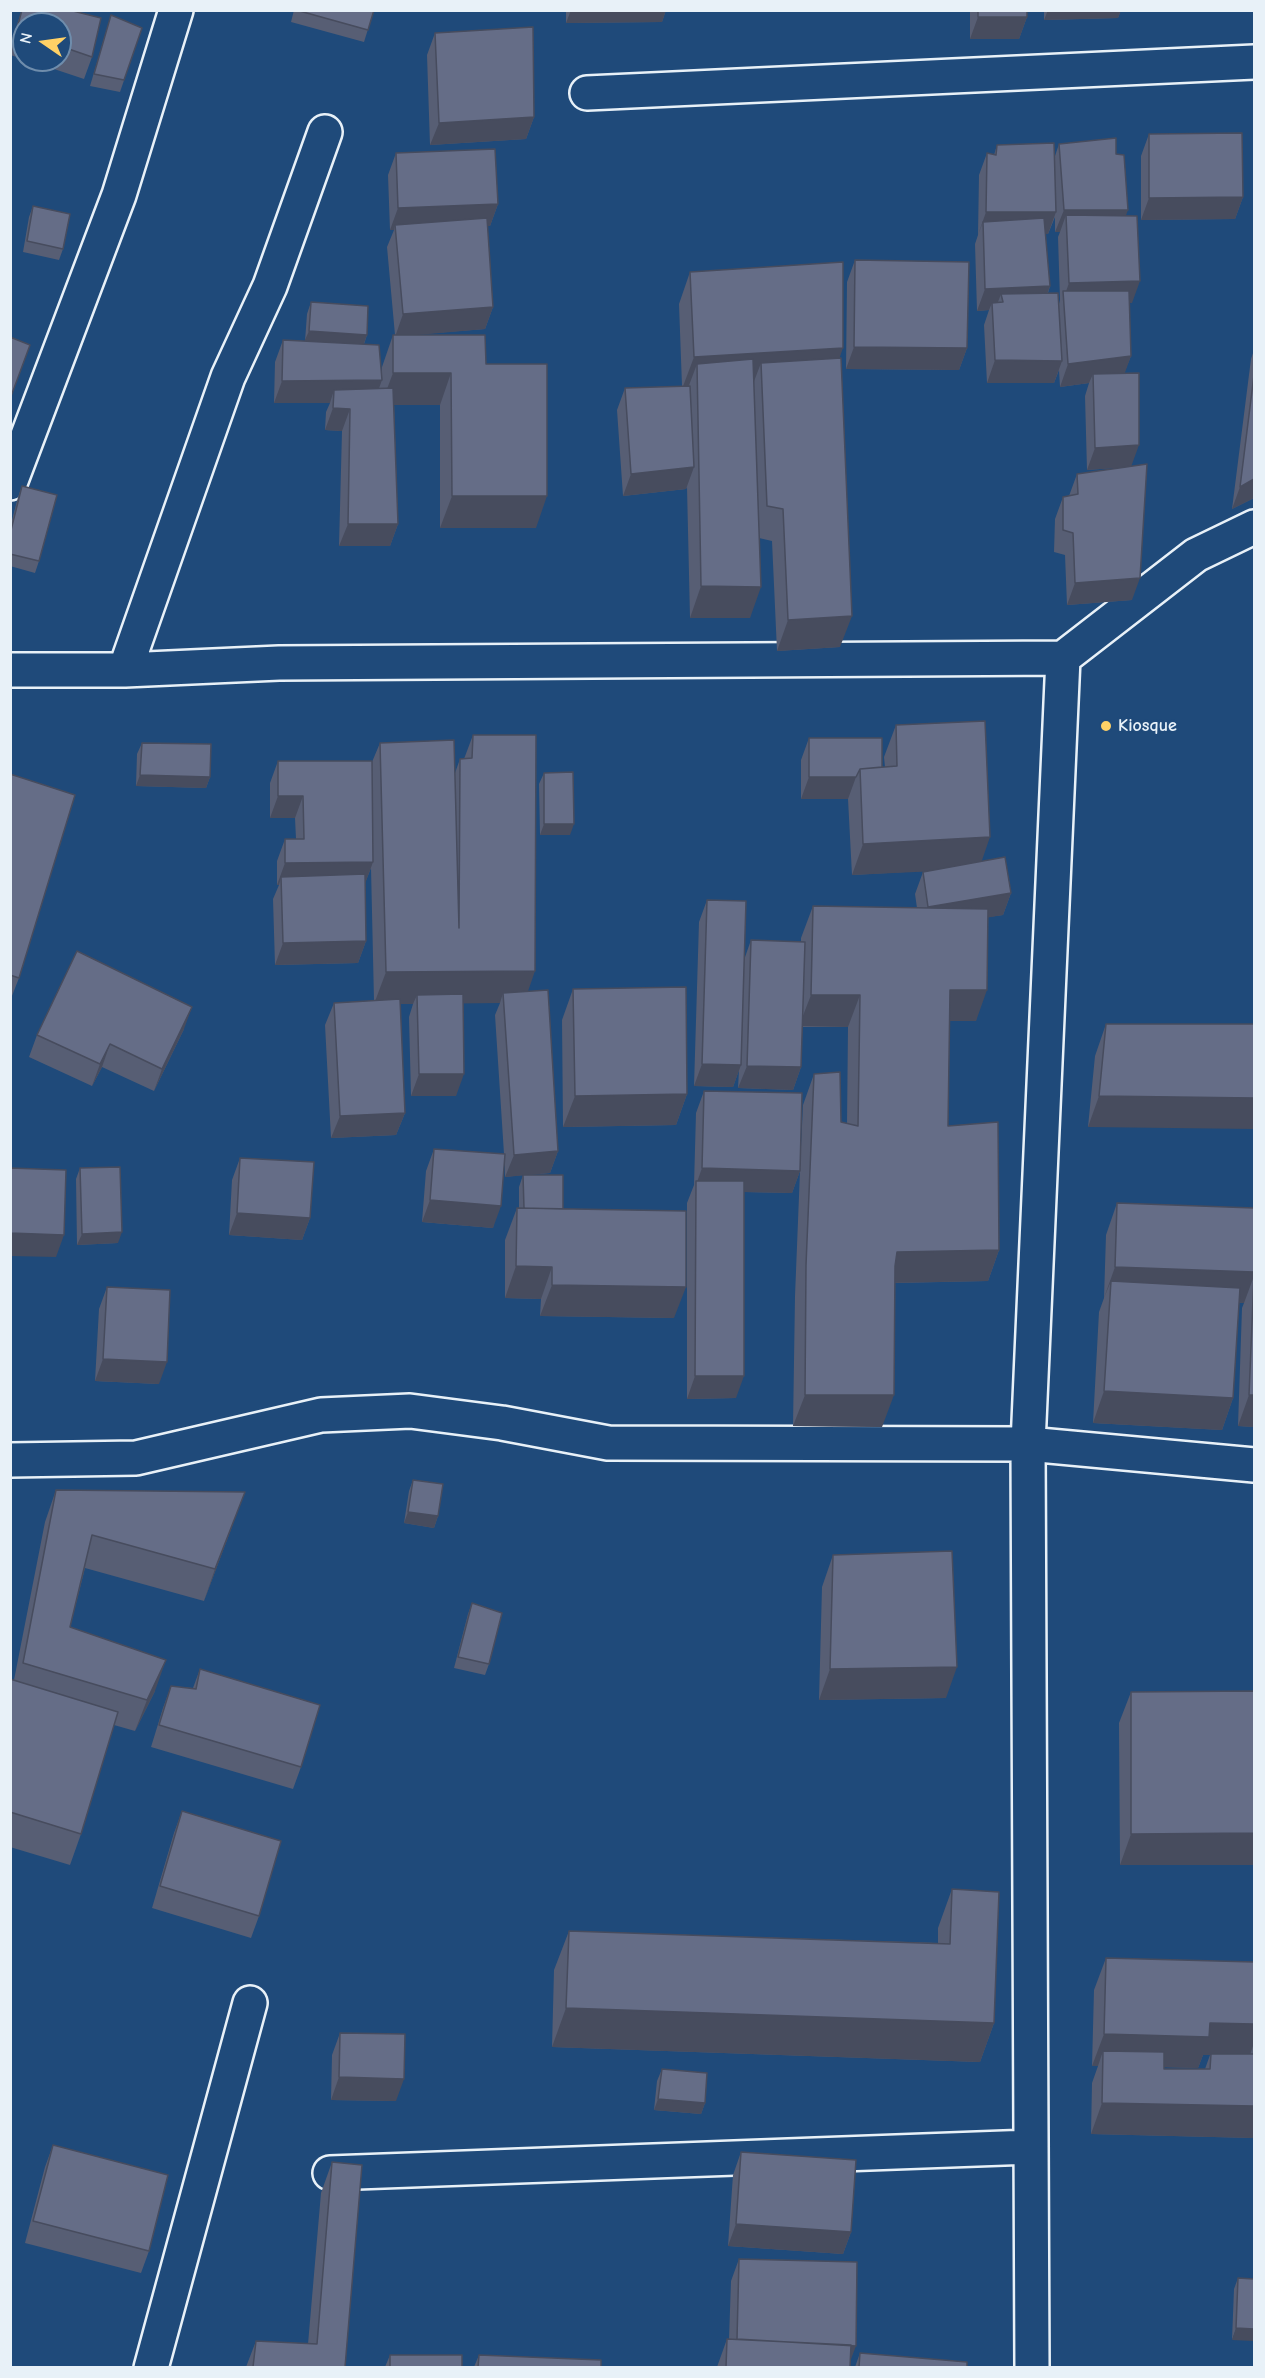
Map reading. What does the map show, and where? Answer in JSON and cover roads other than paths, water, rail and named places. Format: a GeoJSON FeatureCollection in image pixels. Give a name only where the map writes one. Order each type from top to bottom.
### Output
{"type":"FeatureCollection","features":[{"type":"Feature","properties":{"kind":"street"},"geometry":{"type":"LineString","coordinates":[[10,483],[119,195],[176,10]]}},
{"type":"Feature","properties":{"kind":"street"},"geometry":{"type":"LineString","coordinates":[[587,93],[1254,62]]}},
{"type":"Feature","properties":{"kind":"street"},"geometry":{"type":"LineString","coordinates":[[125,670],[228,377],[270,286],[325,132]]}},
{"type":"Feature","properties":{"kind":"street"},"geometry":{"type":"LineString","coordinates":[[10,670],[125,670],[291,663],[1063,658],[1196,555],[1254,527]]}},
{"type":"Feature","properties":{"kind":"street"},"geometry":{"type":"LineString","coordinates":[[1032,2367],[1028,1444],[1063,658]]}},
{"type":"Feature","properties":{"kind":"street"},"geometry":{"type":"LineString","coordinates":[[10,1460],[136,1458],[321,1415],[410,1411],[502,1423],[608,1443],[1028,1444],[1254,1465]]}},
{"type":"Feature","properties":{"kind":"street"},"geometry":{"type":"LineString","coordinates":[[151,2367],[250,2003]]}},
{"type":"Feature","properties":{"kind":"street"},"geometry":{"type":"LineString","coordinates":[[330,2173],[1031,2146]]}},
{"type":"Feature","properties":{"kind":"place","name":"Kiosque"},"geometry":{"type":"Point","coordinates":[1106,726]}}]}
